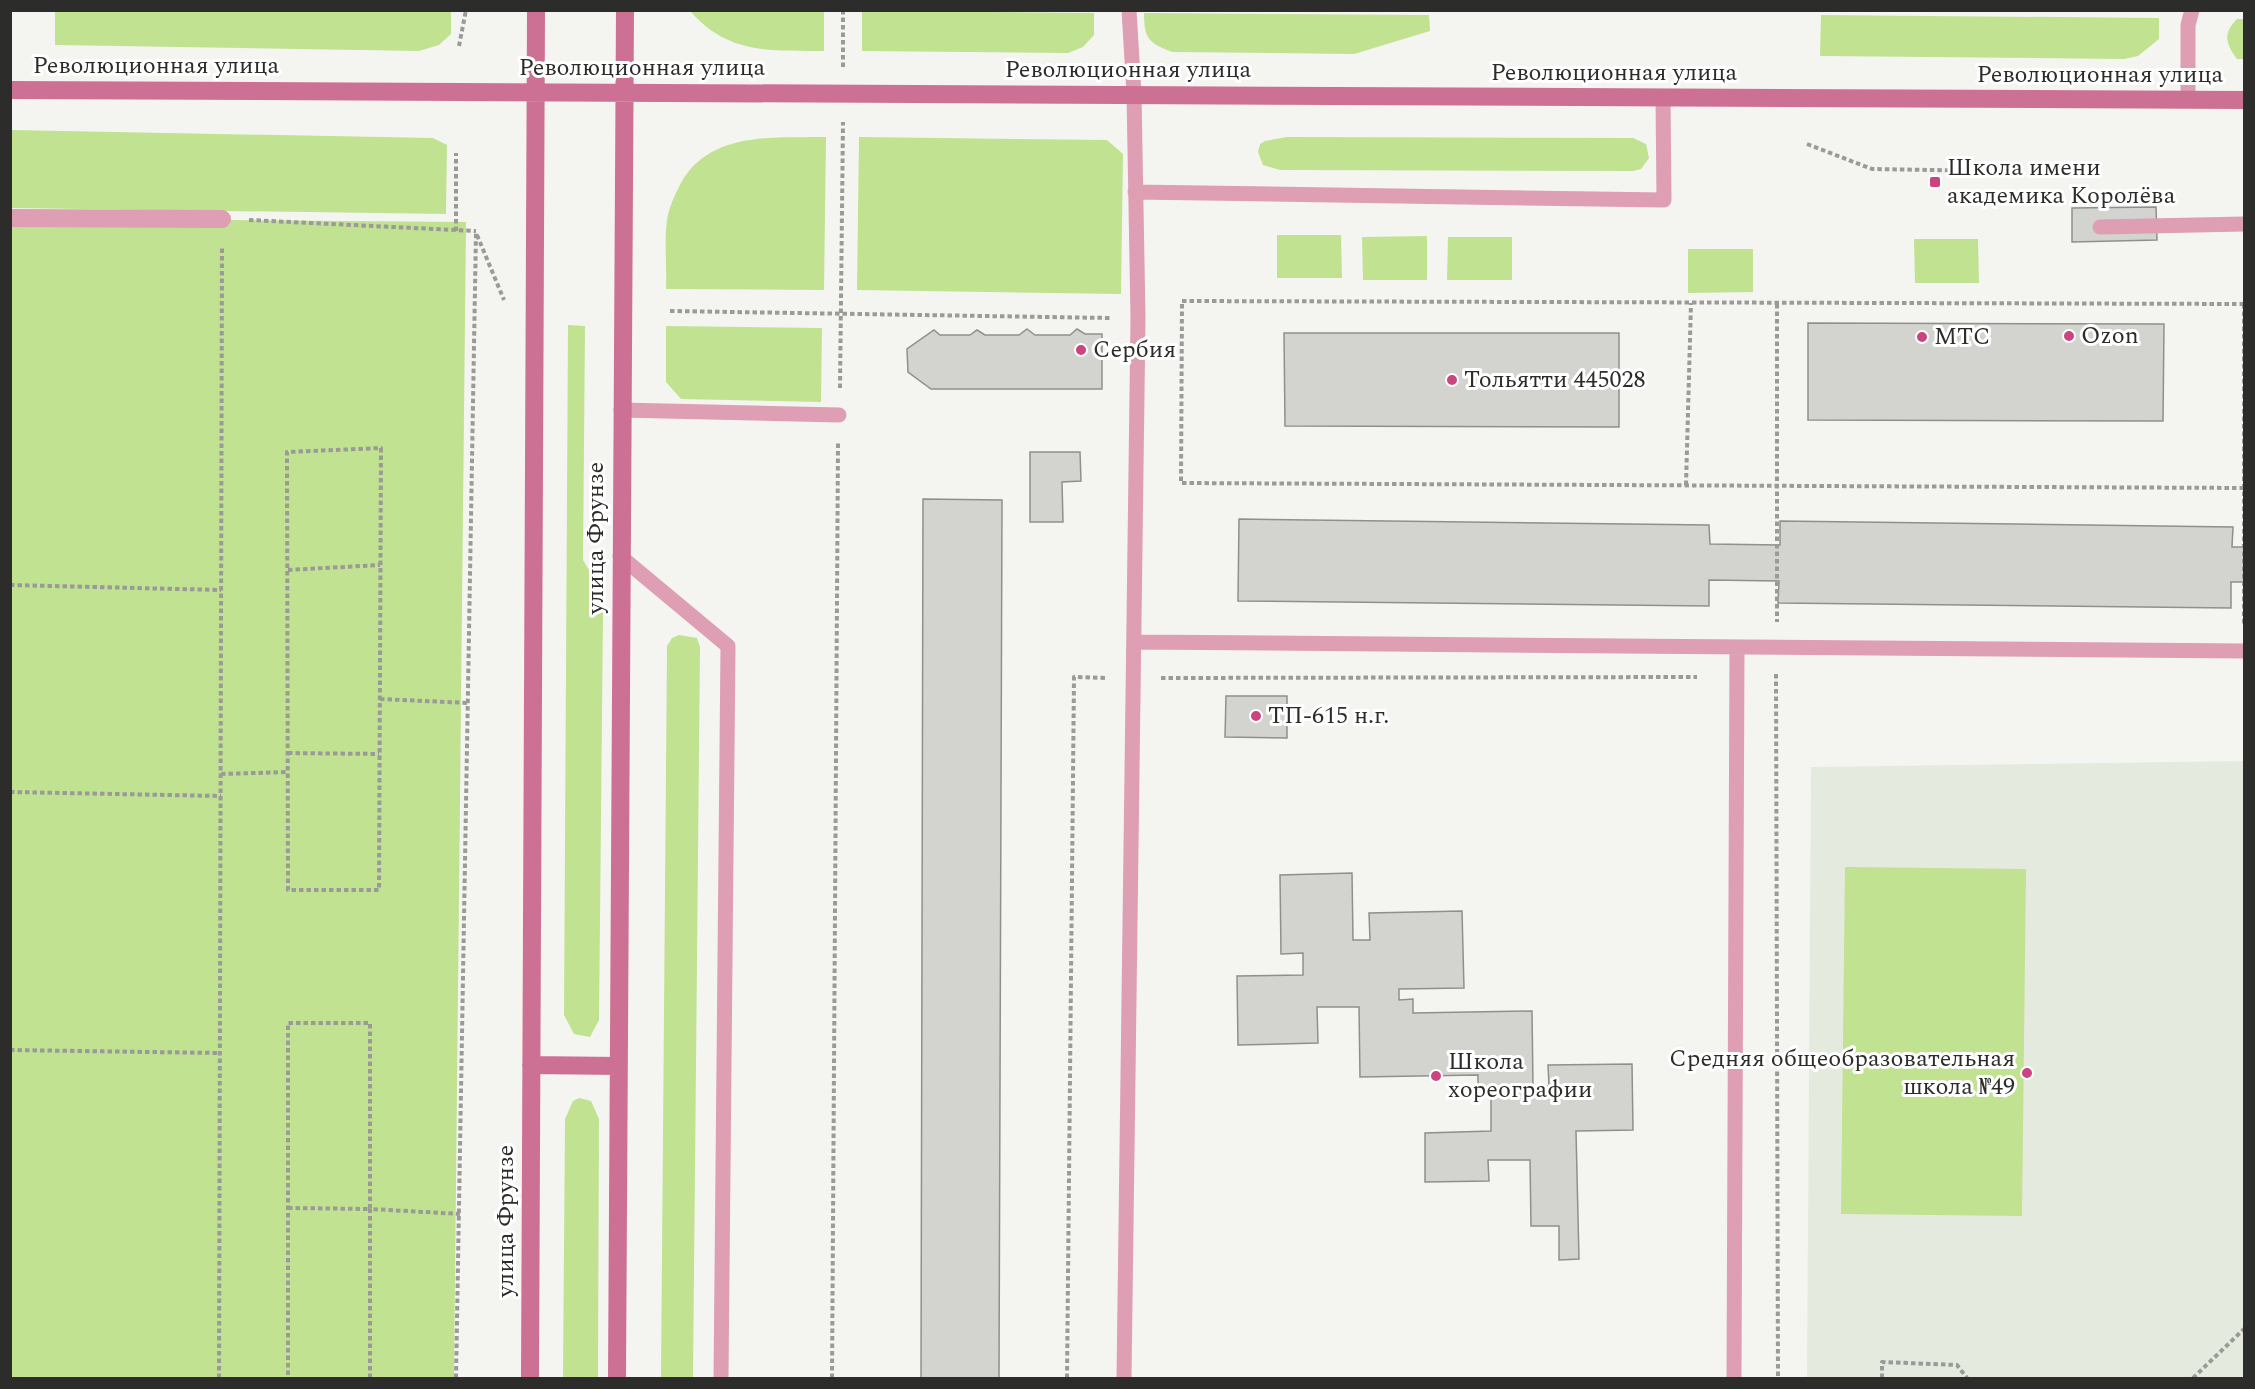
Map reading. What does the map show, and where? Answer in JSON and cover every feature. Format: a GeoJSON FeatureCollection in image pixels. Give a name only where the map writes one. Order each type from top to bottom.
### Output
{"type":"FeatureCollection","features":[{"type":"Feature","properties":{"kind":"main road","name":"улица Фрунзе"},"geometry":{"type":"LineString","coordinates":[[530,1378],[536,10]]}},
{"type":"Feature","properties":{"kind":"main road","name":"улица Фрунзе"},"geometry":{"type":"LineString","coordinates":[[616,1378],[625,10]]}},
{"type":"Feature","properties":{"kind":"main road","name":"Революционная улица"},"geometry":{"type":"LineString","coordinates":[[10,90],[2244,100]]}},
{"type":"Feature","properties":{"kind":"main road"},"geometry":{"type":"LineString","coordinates":[[531,1065],[618,1066]]}},
{"type":"Feature","properties":{"kind":"street"},"geometry":{"type":"LineString","coordinates":[[10,218],[222,219]]}},
{"type":"Feature","properties":{"kind":"lane"},"geometry":{"type":"LineString","coordinates":[[1124,1378],[1137,318],[1134,94],[1129,10]]}},
{"type":"Feature","properties":{"kind":"lane"},"geometry":{"type":"LineString","coordinates":[[2188,100],[2188,25],[2192,10]]}},
{"type":"Feature","properties":{"kind":"lane"},"geometry":{"type":"LineString","coordinates":[[1135,192],[1664,200],[1663,97]]}},
{"type":"Feature","properties":{"kind":"lane"},"geometry":{"type":"LineString","coordinates":[[2100,227],[2244,224]]}},
{"type":"Feature","properties":{"kind":"lane"},"geometry":{"type":"LineString","coordinates":[[621,410],[839,415]]}},
{"type":"Feature","properties":{"kind":"lane"},"geometry":{"type":"LineString","coordinates":[[620,556],[728,646],[721,1378]]}},
{"type":"Feature","properties":{"kind":"lane"},"geometry":{"type":"LineString","coordinates":[[1134,642],[2244,651]]}},
{"type":"Feature","properties":{"kind":"lane"},"geometry":{"type":"LineString","coordinates":[[1734,1378],[1737,648]]}},
{"type":"Feature","properties":{"kind":"path"},"geometry":{"type":"LineString","coordinates":[[459,46],[466,10]]}},
{"type":"Feature","properties":{"kind":"path"},"geometry":{"type":"LineString","coordinates":[[832,1378],[843,10]]}},
{"type":"Feature","properties":{"kind":"path"},"geometry":{"type":"LineString","coordinates":[[1807,144],[1872,169],[1990,171]]}},
{"type":"Feature","properties":{"kind":"path"},"geometry":{"type":"LineString","coordinates":[[456,153],[456,231]]}},
{"type":"Feature","properties":{"kind":"path"},"geometry":{"type":"LineString","coordinates":[[219,1378],[222,219],[476,231]]}},
{"type":"Feature","properties":{"kind":"path"},"geometry":{"type":"LineString","coordinates":[[476,231],[508,310]]}},
{"type":"Feature","properties":{"kind":"path"},"geometry":{"type":"LineString","coordinates":[[456,1378],[476,231]]}},
{"type":"Feature","properties":{"kind":"path"},"geometry":{"type":"LineString","coordinates":[[2244,488],[1181,483],[1182,301],[2244,304],[2244,488],[2244,651]]}},
{"type":"Feature","properties":{"kind":"path"},"geometry":{"type":"LineString","coordinates":[[1686,485],[1691,303]]}},
{"type":"Feature","properties":{"kind":"path"},"geometry":{"type":"LineString","coordinates":[[1776,304],[1778,1378]]}},
{"type":"Feature","properties":{"kind":"path"},"geometry":{"type":"LineString","coordinates":[[669,311],[1137,318]]}},
{"type":"Feature","properties":{"kind":"path"},"geometry":{"type":"LineString","coordinates":[[381,448],[380,565],[379,890],[288,890],[287,452],[381,448]]}},
{"type":"Feature","properties":{"kind":"path"},"geometry":{"type":"LineString","coordinates":[[288,570],[380,565]]}},
{"type":"Feature","properties":{"kind":"path"},"geometry":{"type":"LineString","coordinates":[[10,585],[221,590]]}},
{"type":"Feature","properties":{"kind":"path"},"geometry":{"type":"LineString","coordinates":[[1067,1378],[1074,677],[1788,677]]}},
{"type":"Feature","properties":{"kind":"path"},"geometry":{"type":"LineString","coordinates":[[380,699],[469,703]]}},
{"type":"Feature","properties":{"kind":"path"},"geometry":{"type":"LineString","coordinates":[[288,753],[379,754]]}},
{"type":"Feature","properties":{"kind":"path"},"geometry":{"type":"LineString","coordinates":[[221,774],[288,772]]}},
{"type":"Feature","properties":{"kind":"path"},"geometry":{"type":"LineString","coordinates":[[10,792],[220,796]]}},
{"type":"Feature","properties":{"kind":"path"},"geometry":{"type":"LineString","coordinates":[[288,1378],[288,1023],[370,1023],[370,1378]]}},
{"type":"Feature","properties":{"kind":"path"},"geometry":{"type":"LineString","coordinates":[[10,1050],[220,1053]]}},
{"type":"Feature","properties":{"kind":"path"},"geometry":{"type":"LineString","coordinates":[[288,1208],[370,1209],[460,1214]]}},
{"type":"Feature","properties":{"kind":"path"},"geometry":{"type":"LineString","coordinates":[[2193,1378],[2244,1329]]}},
{"type":"Feature","properties":{"kind":"path"},"geometry":{"type":"LineString","coordinates":[[1882,1378],[1882,1362],[1957,1365],[1967,1378]]}},
{"type":"Feature","properties":{"kind":"shaded area","name":"Средняя общеобразовательная школа №49"},"geometry":{"type":"Polygon","coordinates":[[[2244,761],[2244,1378],[1807,1378],[1811,767],[2244,761]]]}},
{"type":"Feature","properties":{"kind":"green space"},"geometry":{"type":"Polygon","coordinates":[[[55,11],[451,11],[451,34],[439,45],[419,51],[55,45],[55,11]]]}},
{"type":"Feature","properties":{"kind":"green space"},"geometry":{"type":"Polygon","coordinates":[[[690,11],[824,11],[824,51],[768,50],[735,43],[720,36],[690,11]]]}},
{"type":"Feature","properties":{"kind":"green space"},"geometry":{"type":"Polygon","coordinates":[[[862,11],[1094,13],[1094,35],[1083,47],[1068,53],[862,51],[862,11]]]}},
{"type":"Feature","properties":{"kind":"green space"},"geometry":{"type":"Polygon","coordinates":[[[1144,13],[1429,15],[1430,31],[1354,54],[1172,52],[1149,39],[1145,29],[1144,13]]]}},
{"type":"Feature","properties":{"kind":"green space"},"geometry":{"type":"Polygon","coordinates":[[[1821,15],[2159,18],[2159,39],[2138,56],[2124,59],[1820,56],[1821,15]]]}},
{"type":"Feature","properties":{"kind":"green space"},"geometry":{"type":"Polygon","coordinates":[[[2237,19],[2244,19],[2244,59],[2237,59],[2227,38],[2229,29],[2237,19]]]}},
{"type":"Feature","properties":{"kind":"green space"},"geometry":{"type":"Polygon","coordinates":[[[11,130],[433,138],[447,145],[446,214],[11,208],[11,130]]]}},
{"type":"Feature","properties":{"kind":"green space"},"geometry":{"type":"Polygon","coordinates":[[[826,137],[824,290],[666,289],[668,215],[682,181],[695,165],[710,153],[727,145],[766,138],[826,137]]]}},
{"type":"Feature","properties":{"kind":"green space"},"geometry":{"type":"Polygon","coordinates":[[[859,137],[1107,140],[1123,154],[1121,294],[857,290],[859,137]]]}},
{"type":"Feature","properties":{"kind":"green space"},"geometry":{"type":"Polygon","coordinates":[[[1287,137],[1633,138],[1646,144],[1649,158],[1641,169],[1633,171],[1280,170],[1263,165],[1258,152],[1260,144],[1287,137]]]}},
{"type":"Feature","properties":{"kind":"green space"},"geometry":{"type":"Polygon","coordinates":[[[11,218],[466,222],[454,1378],[11,1378],[11,218]]]}},
{"type":"Feature","properties":{"kind":"green space"},"geometry":{"type":"Polygon","coordinates":[[[1277,235],[1341,235],[1342,278],[1277,278],[1277,235]]]}},
{"type":"Feature","properties":{"kind":"green space"},"geometry":{"type":"Polygon","coordinates":[[[1427,236],[1427,280],[1363,280],[1362,237],[1427,236]]]}},
{"type":"Feature","properties":{"kind":"green space"},"geometry":{"type":"Polygon","coordinates":[[[1448,237],[1512,237],[1512,280],[1447,280],[1448,237]]]}},
{"type":"Feature","properties":{"kind":"green space"},"geometry":{"type":"Polygon","coordinates":[[[1914,239],[1978,239],[1979,283],[1915,283],[1914,239]]]}},
{"type":"Feature","properties":{"kind":"green space"},"geometry":{"type":"Polygon","coordinates":[[[1688,249],[1753,249],[1753,292],[1688,293],[1688,249]]]}},
{"type":"Feature","properties":{"kind":"green space"},"geometry":{"type":"Polygon","coordinates":[[[568,325],[585,326],[583,560],[599,587],[603,613],[599,1020],[590,1037],[574,1034],[564,1015],[568,325]]]}},
{"type":"Feature","properties":{"kind":"green space"},"geometry":{"type":"Polygon","coordinates":[[[666,326],[822,328],[821,402],[681,399],[666,382],[666,326]]]}},
{"type":"Feature","properties":{"kind":"green space"},"geometry":{"type":"Polygon","coordinates":[[[679,635],[697,638],[700,647],[693,1378],[661,1378],[667,646],[672,638],[679,635]]]}},
{"type":"Feature","properties":{"kind":"green space"},"geometry":{"type":"Polygon","coordinates":[[[1845,867],[2026,869],[2022,1216],[1841,1214],[1845,867]]]}},
{"type":"Feature","properties":{"kind":"green space"},"geometry":{"type":"Polygon","coordinates":[[[579,1098],[591,1101],[599,1119],[598,1378],[563,1378],[565,1119],[573,1101],[579,1098]]]}},
{"type":"Feature","properties":{"kind":"building"},"geometry":{"type":"Polygon","coordinates":[[[2156,207],[2157,240],[2072,242],[2072,208],[2156,207]]]}},
{"type":"Feature","properties":{"kind":"building"},"geometry":{"type":"Polygon","coordinates":[[[1808,323],[2164,324],[2163,421],[1808,420],[1808,323]]]}},
{"type":"Feature","properties":{"kind":"building"},"geometry":{"type":"Polygon","coordinates":[[[1027,329],[1035,335],[1070,335],[1077,329],[1085,334],[1102,334],[1102,389],[931,389],[908,372],[907,349],[934,330],[940,335],[970,335],[977,330],[985,335],[1019,335],[1027,329]]]}},
{"type":"Feature","properties":{"kind":"building","name":"Тольятти 445028"},"geometry":{"type":"Polygon","coordinates":[[[1284,333],[1619,333],[1619,427],[1285,426],[1284,333]]]}},
{"type":"Feature","properties":{"kind":"building"},"geometry":{"type":"Polygon","coordinates":[[[1030,452],[1080,452],[1081,481],[1062,482],[1063,522],[1030,522],[1030,452]]]}},
{"type":"Feature","properties":{"kind":"building"},"geometry":{"type":"Polygon","coordinates":[[[923,499],[1002,500],[999,1378],[921,1378],[923,499]]]}},
{"type":"Feature","properties":{"kind":"building"},"geometry":{"type":"Polygon","coordinates":[[[1239,519],[1709,525],[1710,544],[1780,545],[1780,521],[2233,527],[2232,547],[2244,547],[2244,582],[2231,582],[2231,608],[1778,603],[1779,581],[1709,580],[1709,606],[1238,601],[1239,519]]]}},
{"type":"Feature","properties":{"kind":"building","name":"ТП-615 н.г."},"geometry":{"type":"Polygon","coordinates":[[[1226,696],[1287,696],[1287,738],[1225,737],[1226,696]]]}},
{"type":"Feature","properties":{"kind":"building"},"geometry":{"type":"Polygon","coordinates":[[[1352,873],[1353,940],[1370,940],[1369,913],[1462,911],[1464,988],[1399,989],[1399,1000],[1413,999],[1413,1013],[1532,1011],[1533,1086],[1549,1086],[1548,1065],[1632,1064],[1633,1130],[1576,1131],[1579,1259],[1559,1260],[1559,1226],[1531,1226],[1530,1160],[1488,1160],[1489,1181],[1425,1182],[1425,1133],[1491,1131],[1491,1090],[1478,1091],[1478,1075],[1360,1077],[1359,1007],[1317,1007],[1318,1043],[1238,1045],[1237,976],[1303,975],[1303,953],[1281,954],[1280,875],[1352,873]]]}},
{"type":"Feature","properties":{"kind":"place","name":"Школа имени академика Королёва"},"geometry":{"type":"Point","coordinates":[1935,182]}},
{"type":"Feature","properties":{"kind":"place","name":"Ozon"},"geometry":{"type":"Point","coordinates":[2069,336]}},
{"type":"Feature","properties":{"kind":"place","name":"МТС"},"geometry":{"type":"Point","coordinates":[1922,337]}},
{"type":"Feature","properties":{"kind":"place","name":"Сербия"},"geometry":{"type":"Point","coordinates":[1081,350]}},
{"type":"Feature","properties":{"kind":"place","name":"Тольятти 445028"},"geometry":{"type":"Point","coordinates":[1452,380]}},
{"type":"Feature","properties":{"kind":"place","name":"ТП-615 н.г."},"geometry":{"type":"Point","coordinates":[1256,716]}},
{"type":"Feature","properties":{"kind":"place","name":"Средняя общеобразовательная школа №49"},"geometry":{"type":"Point","coordinates":[2027,1073]}},
{"type":"Feature","properties":{"kind":"place","name":"Школа хореографии"},"geometry":{"type":"Point","coordinates":[1436,1076]}}]}
